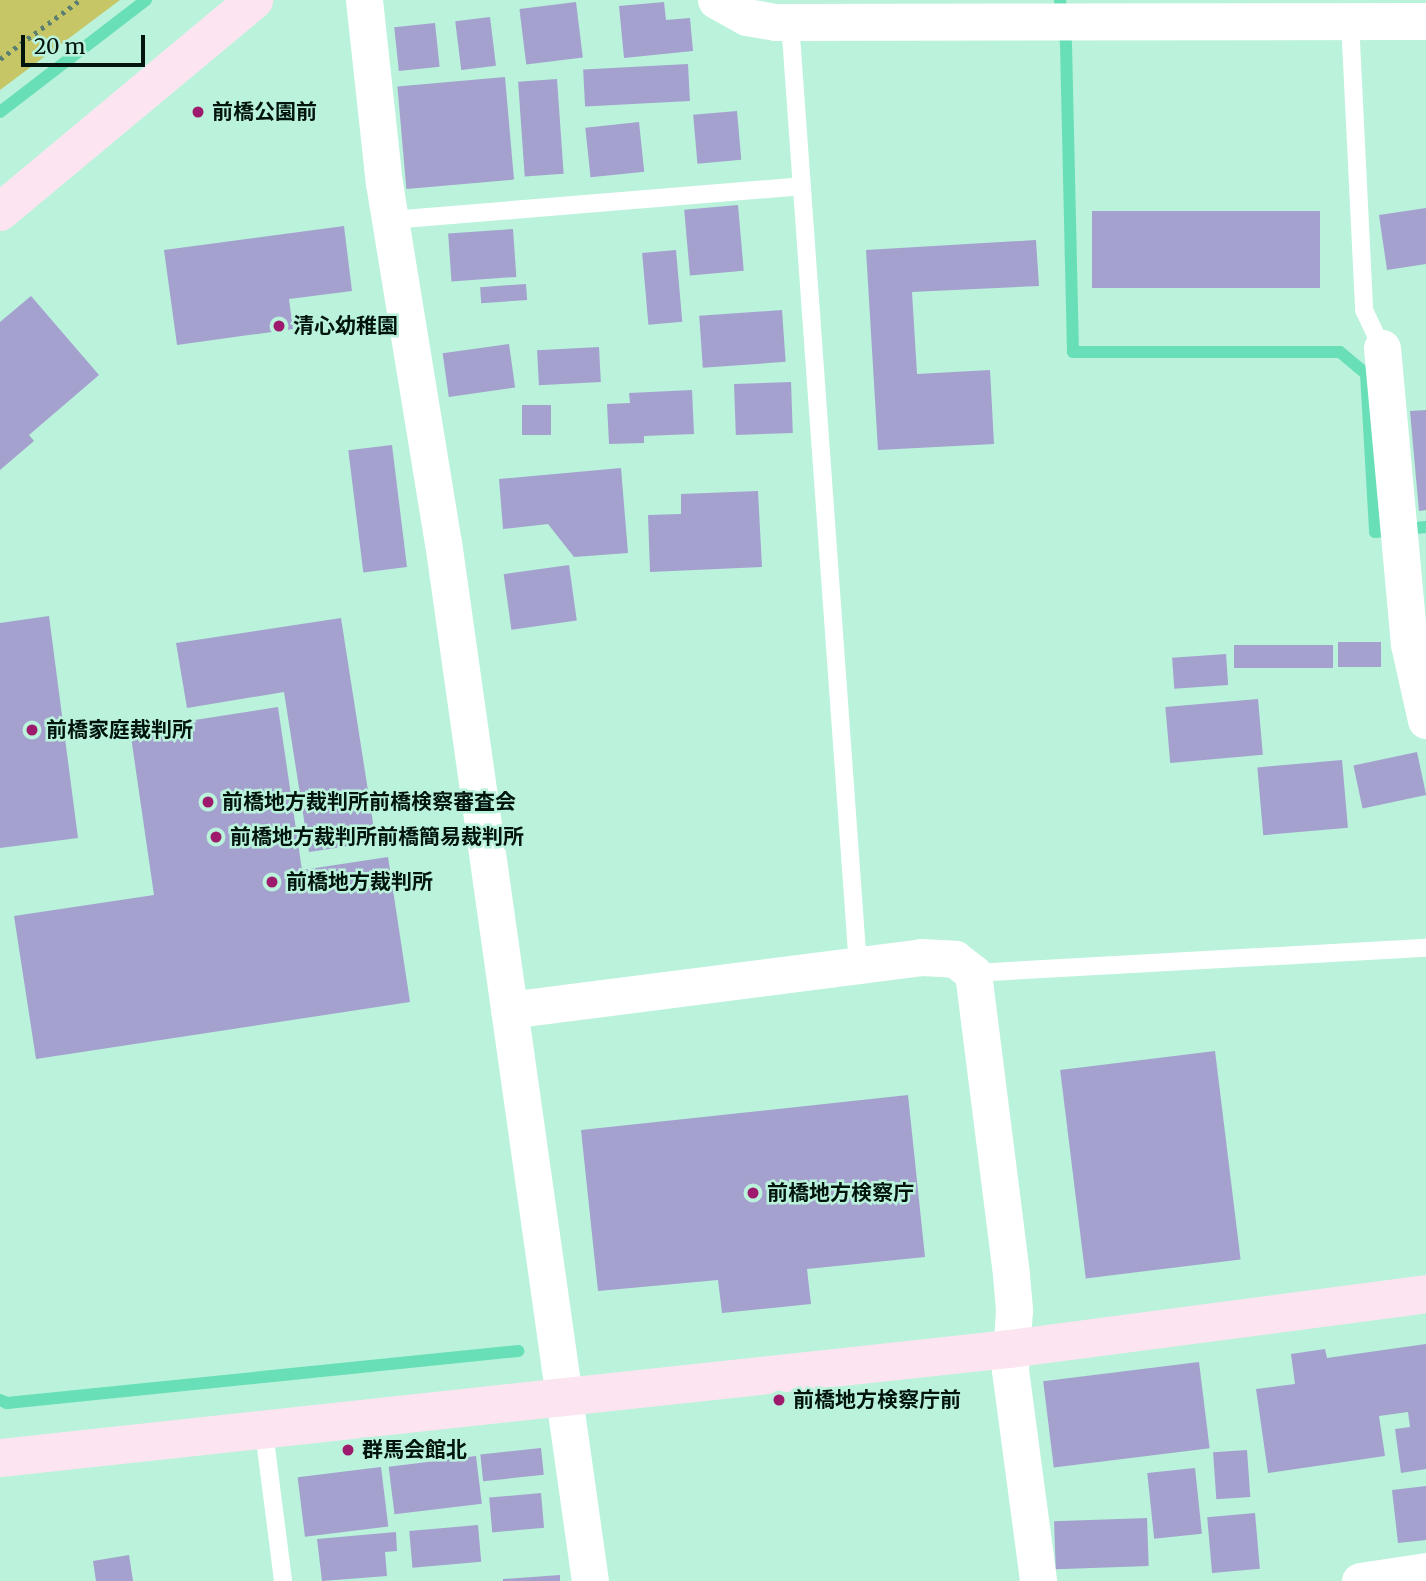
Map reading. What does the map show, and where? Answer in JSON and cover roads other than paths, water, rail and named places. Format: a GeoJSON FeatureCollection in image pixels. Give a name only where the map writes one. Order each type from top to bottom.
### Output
{"type":"FeatureCollection","features":[{"type":"Feature","properties":{"kind":"street"},"geometry":{"type":"LineString","coordinates":[[0,212],[254,0]]}},
{"type":"Feature","properties":{"kind":"street"},"geometry":{"type":"LineString","coordinates":[[364,0],[391,220],[443,542],[590,1581]]}},
{"type":"Feature","properties":{"kind":"street"},"geometry":{"type":"LineString","coordinates":[[716,0],[747,18],[790,22],[1078,11],[1350,21],[1426,21]]}},
{"type":"Feature","properties":{"kind":"street"},"geometry":{"type":"LineString","coordinates":[[1382,348],[1409,644],[1426,718]]}},
{"type":"Feature","properties":{"kind":"street"},"geometry":{"type":"LineString","coordinates":[[509,1010],[858,965],[941,957],[955,960],[972,973],[1014,1310],[1010,1349],[1038,1581]]}},
{"type":"Feature","properties":{"kind":"street"},"geometry":{"type":"LineString","coordinates":[[0,1458],[566,1400],[1010,1349],[1426,1294]]}},
{"type":"Feature","properties":{"kind":"street"},"geometry":{"type":"LineString","coordinates":[[1360,1581],[1426,1571]]}},
{"type":"Feature","properties":{"kind":"lane"},"geometry":{"type":"LineString","coordinates":[[1350,21],[1364,310],[1382,348]]}},
{"type":"Feature","properties":{"kind":"lane"},"geometry":{"type":"LineString","coordinates":[[790,22],[858,965]]}},
{"type":"Feature","properties":{"kind":"lane"},"geometry":{"type":"LineString","coordinates":[[391,220],[802,186]]}},
{"type":"Feature","properties":{"kind":"lane"},"geometry":{"type":"LineString","coordinates":[[972,973],[1426,948]]}},
{"type":"Feature","properties":{"kind":"lane"},"geometry":{"type":"LineString","coordinates":[[264,1432],[283,1581]]}},
{"type":"Feature","properties":{"kind":"waterway"},"geometry":{"type":"LineString","coordinates":[[0,112],[146,0]]}},
{"type":"Feature","properties":{"kind":"waterway"},"geometry":{"type":"LineString","coordinates":[[1060,0],[1066,44],[1073,352],[1340,352],[1366,374],[1375,532],[1426,527]]}},
{"type":"Feature","properties":{"kind":"waterway"},"geometry":{"type":"LineString","coordinates":[[0,1400],[7,1403],[518,1351]]}},
{"type":"Feature","properties":{"kind":"place","name":"前橋公園前"},"geometry":{"type":"Point","coordinates":[198,112]}},
{"type":"Feature","properties":{"kind":"place","name":"清心幼稚園"},"geometry":{"type":"Point","coordinates":[279,326]}},
{"type":"Feature","properties":{"kind":"place","name":"前橋家庭裁判所"},"geometry":{"type":"Point","coordinates":[32,730]}},
{"type":"Feature","properties":{"kind":"place","name":"前橋地方裁判所前橋検察審査会"},"geometry":{"type":"Point","coordinates":[208,802]}},
{"type":"Feature","properties":{"kind":"place","name":"前橋地方裁判所前橋簡易裁判所"},"geometry":{"type":"Point","coordinates":[216,837]}},
{"type":"Feature","properties":{"kind":"place","name":"前橋地方裁判所"},"geometry":{"type":"Point","coordinates":[272,882]}},
{"type":"Feature","properties":{"kind":"place","name":"前橋地方検察庁"},"geometry":{"type":"Point","coordinates":[753,1193]}},
{"type":"Feature","properties":{"kind":"place","name":"前橋地方検察庁前"},"geometry":{"type":"Point","coordinates":[779,1400]}},
{"type":"Feature","properties":{"kind":"place","name":"群馬会館北"},"geometry":{"type":"Point","coordinates":[348,1450]}}]}
